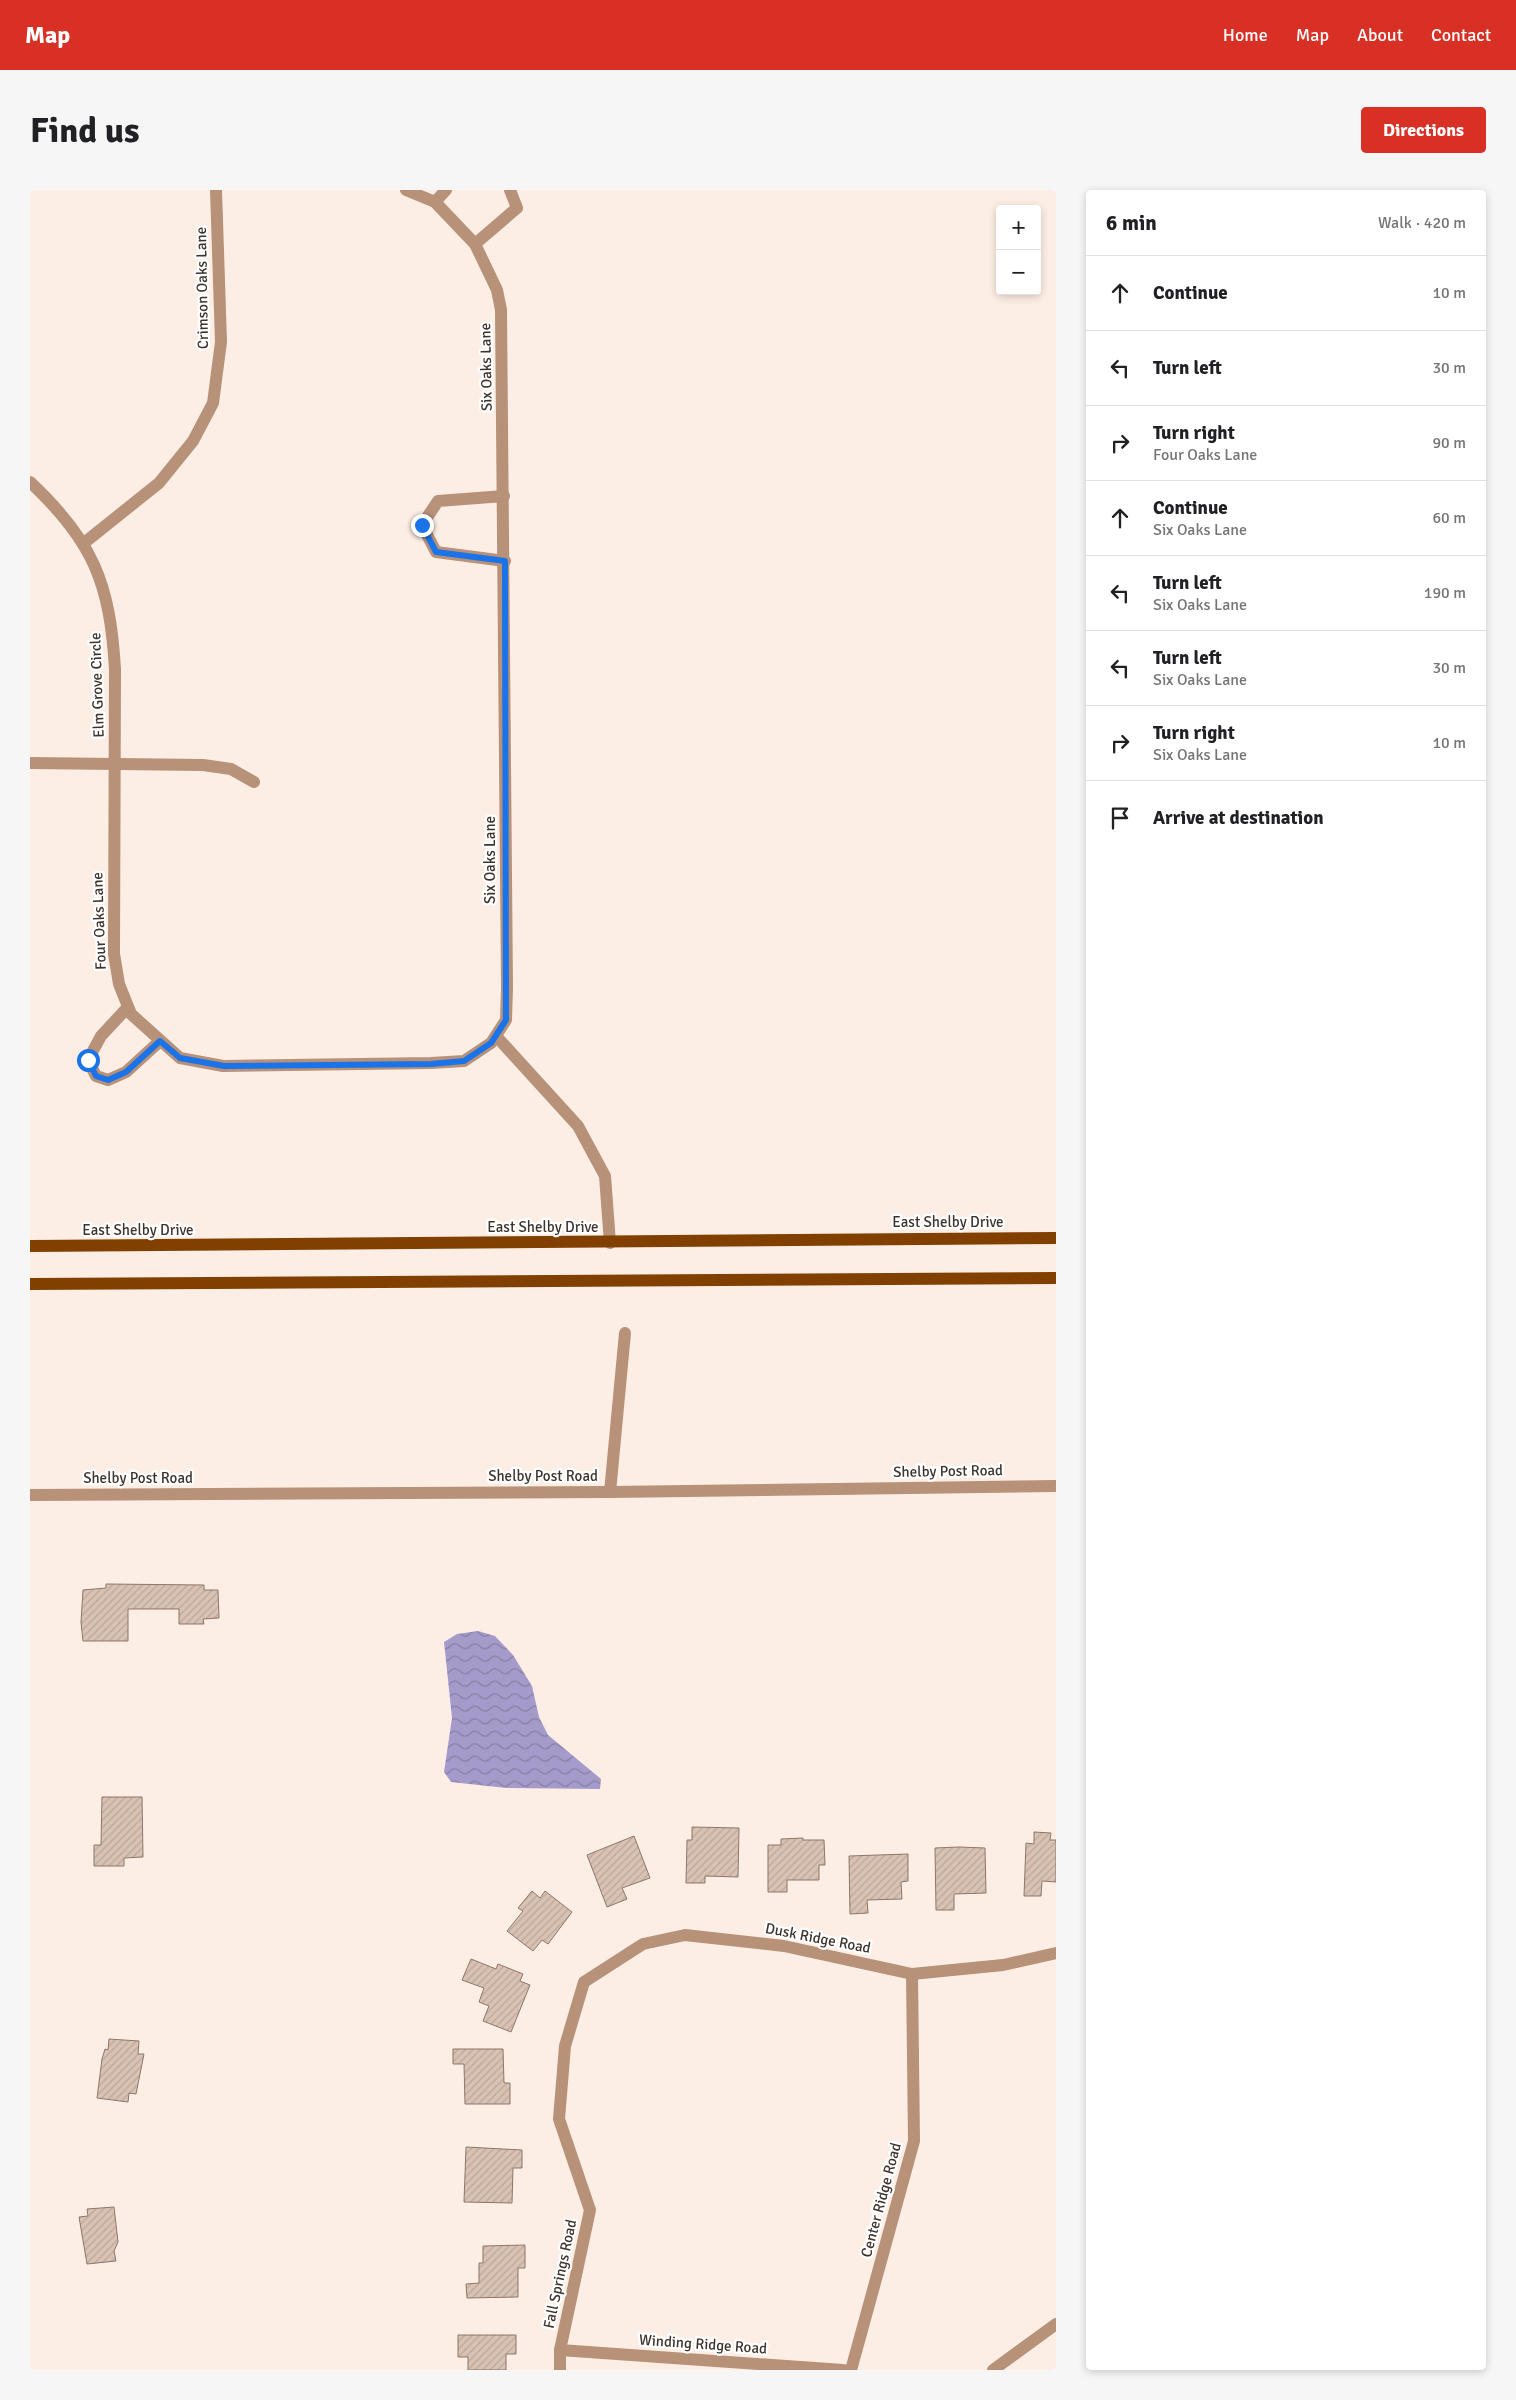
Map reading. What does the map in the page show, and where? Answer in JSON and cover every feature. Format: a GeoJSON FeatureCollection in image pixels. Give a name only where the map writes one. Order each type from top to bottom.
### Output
{"type":"FeatureCollection","features":[{"type":"Feature","properties":{"kind":"main road","name":"East Shelby Drive"},"geometry":{"type":"LineString","coordinates":[[30,1246],[610,1243],[897,1238],[1056,1238]]}},
{"type":"Feature","properties":{"kind":"main road"},"geometry":{"type":"LineString","coordinates":[[30,1284],[1056,1278]]}},
{"type":"Feature","properties":{"kind":"street","name":"Crimson Oaks Lane"},"geometry":{"type":"LineString","coordinates":[[84,543],[159,482],[193,441],[213,403],[220,342],[216,190]]}},
{"type":"Feature","properties":{"kind":"street"},"geometry":{"type":"LineString","coordinates":[[406,190],[435,202],[446,190]]}},
{"type":"Feature","properties":{"kind":"street"},"geometry":{"type":"LineString","coordinates":[[475,244],[517,208],[510,190]]}},
{"type":"Feature","properties":{"kind":"street","name":"Six Oaks Lane"},"geometry":{"type":"LineString","coordinates":[[385,1064],[464,1061],[491,1043],[506,1020],[505,561],[501,310],[497,290],[475,244],[435,202]]}},
{"type":"Feature","properties":{"kind":"street","name":"Elm Grove Circle"},"geometry":{"type":"LineString","coordinates":[[30,482],[54,505],[84,543],[106,598],[113,635],[115,669],[115,762]]}},
{"type":"Feature","properties":{"kind":"street"},"geometry":{"type":"LineString","coordinates":[[504,496],[438,501],[422,525],[436,552],[505,561]]}},
{"type":"Feature","properties":{"kind":"street","name":"Four Oaks Lane"},"geometry":{"type":"LineString","coordinates":[[115,762],[114,954],[119,984],[131,1014],[180,1058],[224,1066],[385,1064]]}},
{"type":"Feature","properties":{"kind":"street"},"geometry":{"type":"LineString","coordinates":[[30,763],[203,764],[231,770],[254,782]]}},
{"type":"Feature","properties":{"kind":"street"},"geometry":{"type":"LineString","coordinates":[[127,1008],[101,1036],[88,1060],[96,1076],[108,1080],[126,1072],[160,1041]]}},
{"type":"Feature","properties":{"kind":"street"},"geometry":{"type":"LineString","coordinates":[[496,1036],[578,1126],[605,1176],[610,1243]]}},
{"type":"Feature","properties":{"kind":"street"},"geometry":{"type":"LineString","coordinates":[[610,1492],[625,1333]]}},
{"type":"Feature","properties":{"kind":"street","name":"Shelby Post Road"},"geometry":{"type":"LineString","coordinates":[[30,1495],[610,1492],[1056,1486]]}},
{"type":"Feature","properties":{"kind":"street","name":"Dusk Ridge Road"},"geometry":{"type":"LineString","coordinates":[[584,1982],[643,1944],[685,1935],[784,1946],[912,1974],[1003,1965],[1056,1953]]}},
{"type":"Feature","properties":{"kind":"street","name":"Center Ridge Road"},"geometry":{"type":"LineString","coordinates":[[851,2370],[914,2141],[912,1974]]}},
{"type":"Feature","properties":{"kind":"street","name":"Fall Springs Road"},"geometry":{"type":"LineString","coordinates":[[560,2370],[560,2350],[590,2210],[559,2119],[565,2046],[584,1982]]}},
{"type":"Feature","properties":{"kind":"street"},"geometry":{"type":"LineString","coordinates":[[993,2370],[1056,2324]]}},
{"type":"Feature","properties":{"kind":"street","name":"Winding Ridge Road"},"geometry":{"type":"LineString","coordinates":[[560,2350],[843,2370]]}},
{"type":"Feature","properties":{"kind":"water"},"geometry":{"type":"Polygon","coordinates":[[[478,1631],[495,1636],[513,1655],[532,1686],[539,1717],[548,1735],[601,1779],[600,1789],[506,1788],[451,1782],[444,1772],[452,1718],[444,1642],[457,1634],[478,1631]]]}},
{"type":"Feature","properties":{"kind":"building"},"geometry":{"type":"Polygon","coordinates":[[[106,1584],[204,1585],[204,1590],[218,1590],[219,1618],[203,1619],[204,1624],[179,1624],[179,1609],[128,1609],[128,1641],[83,1641],[81,1622],[83,1590],[106,1588],[106,1584]]]}},
{"type":"Feature","properties":{"kind":"building"},"geometry":{"type":"Polygon","coordinates":[[[102,1797],[142,1797],[143,1857],[124,1858],[124,1866],[94,1866],[94,1845],[101,1845],[102,1797]]]}},
{"type":"Feature","properties":{"kind":"building"},"geometry":{"type":"Polygon","coordinates":[[[692,1827],[739,1828],[738,1877],[705,1876],[705,1883],[686,1883],[687,1840],[692,1840],[692,1827]]]}},
{"type":"Feature","properties":{"kind":"building"},"geometry":{"type":"Polygon","coordinates":[[[1034,1832],[1051,1833],[1050,1840],[1056,1840],[1056,1882],[1042,1881],[1041,1896],[1024,1896],[1026,1843],[1034,1844],[1034,1832]]]}},
{"type":"Feature","properties":{"kind":"building"},"geometry":{"type":"Polygon","coordinates":[[[634,1836],[650,1878],[622,1888],[627,1899],[607,1907],[587,1855],[634,1836]]]}},
{"type":"Feature","properties":{"kind":"building"},"geometry":{"type":"Polygon","coordinates":[[[803,1838],[803,1840],[824,1840],[825,1865],[819,1865],[819,1880],[787,1880],[787,1892],[768,1892],[768,1845],[781,1845],[781,1839],[803,1838]]]}},
{"type":"Feature","properties":{"kind":"building"},"geometry":{"type":"Polygon","coordinates":[[[935,1848],[985,1848],[986,1893],[954,1894],[954,1910],[936,1910],[935,1848]]]}},
{"type":"Feature","properties":{"kind":"building"},"geometry":{"type":"Polygon","coordinates":[[[908,1854],[908,1881],[901,1882],[902,1899],[867,1900],[868,1913],[850,1914],[849,1856],[908,1854]]]}},
{"type":"Feature","properties":{"kind":"building"},"geometry":{"type":"Polygon","coordinates":[[[532,1891],[540,1898],[545,1891],[572,1912],[548,1944],[542,1940],[533,1951],[507,1931],[523,1911],[518,1908],[532,1891]]]}},
{"type":"Feature","properties":{"kind":"building"},"geometry":{"type":"Polygon","coordinates":[[[471,1959],[496,1969],[498,1964],[523,1974],[520,1981],[530,1985],[511,2032],[483,2021],[489,2006],[479,2002],[484,1988],[462,1980],[471,1959]]]}},
{"type":"Feature","properties":{"kind":"building"},"geometry":{"type":"Polygon","coordinates":[[[109,2039],[139,2041],[138,2054],[144,2054],[136,2094],[129,2093],[128,2102],[97,2098],[102,2059],[105,2049],[108,2050],[109,2039]]]}},
{"type":"Feature","properties":{"kind":"building"},"geometry":{"type":"Polygon","coordinates":[[[453,2049],[503,2049],[504,2083],[510,2083],[510,2104],[465,2104],[464,2064],[453,2064],[453,2049]]]}},
{"type":"Feature","properties":{"kind":"building"},"geometry":{"type":"Polygon","coordinates":[[[466,2147],[522,2150],[522,2168],[513,2168],[512,2203],[464,2202],[466,2147]]]}},
{"type":"Feature","properties":{"kind":"building"},"geometry":{"type":"Polygon","coordinates":[[[114,2207],[118,2242],[114,2251],[116,2261],[87,2264],[79,2217],[88,2216],[87,2209],[114,2207]]]}},
{"type":"Feature","properties":{"kind":"building"},"geometry":{"type":"Polygon","coordinates":[[[525,2245],[525,2268],[518,2268],[518,2297],[467,2298],[466,2284],[479,2283],[479,2263],[483,2263],[483,2246],[525,2245]]]}},
{"type":"Feature","properties":{"kind":"building"},"geometry":{"type":"Polygon","coordinates":[[[458,2335],[516,2335],[516,2354],[506,2354],[506,2370],[468,2370],[468,2357],[458,2357],[458,2335]]]}},
{"type":"Feature","properties":{"kind":"route"},"geometry":{"type":"LineString","coordinates":[[88,1060],[96,1076],[108,1080],[126,1072],[160,1041],[180,1058],[224,1066],[431,1064],[464,1061],[491,1043],[506,1020],[505,561],[436,552],[422,525]]}}]}
